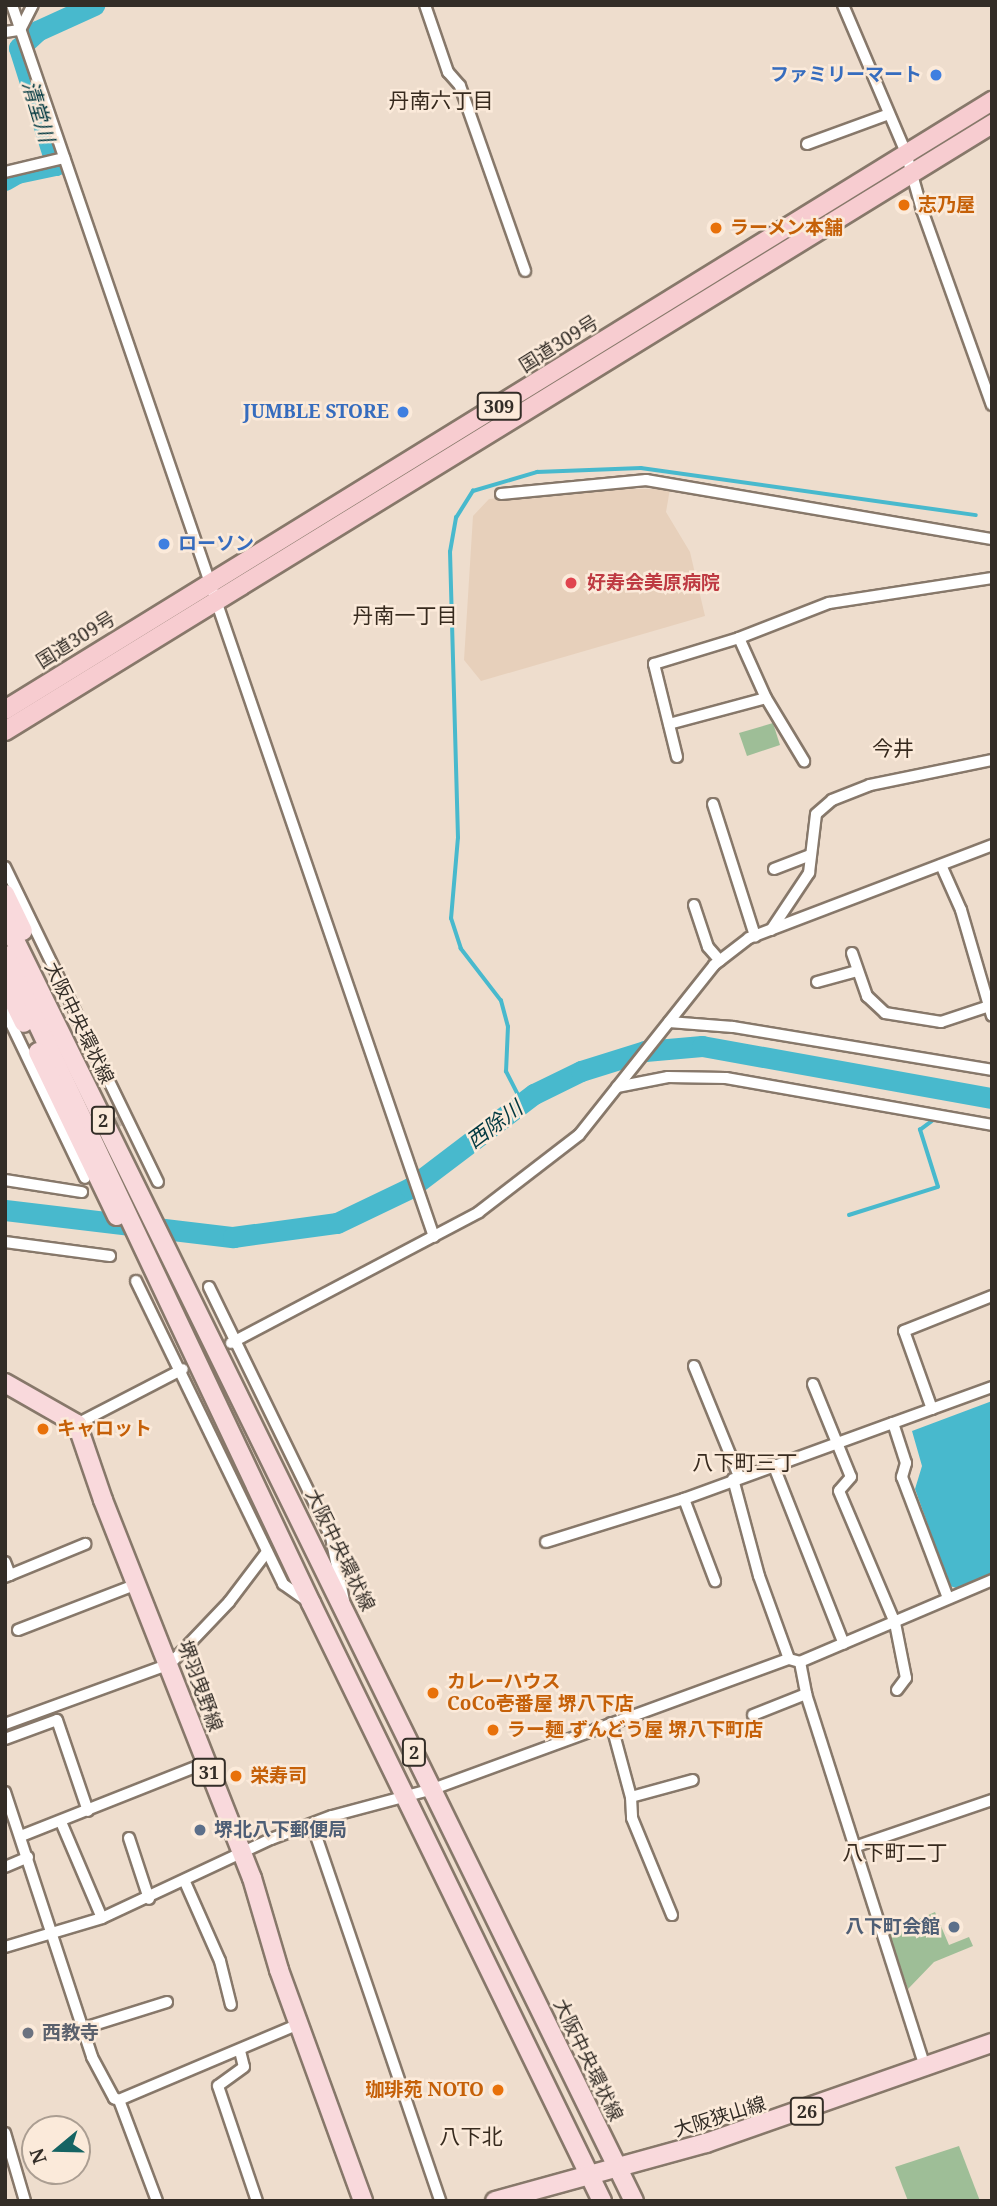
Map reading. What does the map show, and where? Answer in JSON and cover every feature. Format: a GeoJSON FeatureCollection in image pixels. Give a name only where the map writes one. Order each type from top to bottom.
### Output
{"type":"FeatureCollection","features":[{"type":"Feature","properties":{"kind":"highway","name":"国道309号"},"geometry":{"type":"LineString","coordinates":[[5,710],[992,101]]}},
{"type":"Feature","properties":{"kind":"highway","name":"国道309号"},"geometry":{"type":"LineString","coordinates":[[5,731],[911,171],[992,124]]}},
{"type":"Feature","properties":{"kind":"main road"},"geometry":{"type":"LineString","coordinates":[[5,894],[151,1205]]}},
{"type":"Feature","properties":{"kind":"main road","name":"大阪中央環状線"},"geometry":{"type":"LineString","coordinates":[[5,919],[117,1202]]}},
{"type":"Feature","properties":{"kind":"main road","name":"大阪中央環状線"},"geometry":{"type":"LineString","coordinates":[[5,956],[151,1205],[210,1334],[634,2201]]}},
{"type":"Feature","properties":{"kind":"main road"},"geometry":{"type":"LineString","coordinates":[[5,984],[117,1202]]}},
{"type":"Feature","properties":{"kind":"main road","name":"2"},"geometry":{"type":"LineString","coordinates":[[117,1202],[603,2201]]}},
{"type":"Feature","properties":{"kind":"main road"},"geometry":{"type":"LineString","coordinates":[[5,1383],[78,1424]]}},
{"type":"Feature","properties":{"kind":"main road","name":"堺羽曳野線"},"geometry":{"type":"LineString","coordinates":[[78,1424],[241,1853],[363,2201]]}},
{"type":"Feature","properties":{"kind":"main road","name":"大阪狭山線"},"geometry":{"type":"LineString","coordinates":[[495,2201],[619,2169],[801,2113],[992,2043]]}},
{"type":"Feature","properties":{"kind":"street"},"geometry":{"type":"LineString","coordinates":[[12,5],[62,158],[434,1237]]}},
{"type":"Feature","properties":{"kind":"street"},"geometry":{"type":"LineString","coordinates":[[23,39],[33,5]]}},
{"type":"Feature","properties":{"kind":"street"},"geometry":{"type":"LineString","coordinates":[[425,5],[448,72],[460,86],[525,271]]}},
{"type":"Feature","properties":{"kind":"street"},"geometry":{"type":"LineString","coordinates":[[843,5],[906,153],[992,405]]}},
{"type":"Feature","properties":{"kind":"street"},"geometry":{"type":"LineString","coordinates":[[5,32],[23,39]]}},
{"type":"Feature","properties":{"kind":"street"},"geometry":{"type":"LineString","coordinates":[[807,144],[889,114]]}},
{"type":"Feature","properties":{"kind":"street"},"geometry":{"type":"LineString","coordinates":[[5,172],[45,160],[62,158]]}},
{"type":"Feature","properties":{"kind":"street"},"geometry":{"type":"LineString","coordinates":[[502,494],[646,480],[992,538]]}},
{"type":"Feature","properties":{"kind":"street"},"geometry":{"type":"LineString","coordinates":[[677,757],[654,664],[740,638],[829,603],[992,578]]}},
{"type":"Feature","properties":{"kind":"street"},"geometry":{"type":"LineString","coordinates":[[740,638],[766,698],[804,761]]}},
{"type":"Feature","properties":{"kind":"street"},"geometry":{"type":"LineString","coordinates":[[669,724],[766,698]]}},
{"type":"Feature","properties":{"kind":"street"},"geometry":{"type":"LineString","coordinates":[[771,930],[809,873],[816,814],[832,800],[870,785],[992,760]]}},
{"type":"Feature","properties":{"kind":"street"},"geometry":{"type":"LineString","coordinates":[[713,804],[755,936]]}},
{"type":"Feature","properties":{"kind":"street"},"geometry":{"type":"LineString","coordinates":[[234,1342],[479,1212],[579,1135],[720,961],[755,936],[992,845]]}},
{"type":"Feature","properties":{"kind":"street"},"geometry":{"type":"LineString","coordinates":[[774,869],[810,855]]}},
{"type":"Feature","properties":{"kind":"street"},"geometry":{"type":"LineString","coordinates":[[852,953],[857,971],[875,1004],[885,1013],[906,1019],[941,1022],[991,1009],[961,910],[942,865]]}},
{"type":"Feature","properties":{"kind":"street"},"geometry":{"type":"LineString","coordinates":[[5,867],[158,1182]]}},
{"type":"Feature","properties":{"kind":"street"},"geometry":{"type":"LineString","coordinates":[[694,905],[708,947],[720,961]]}},
{"type":"Feature","properties":{"kind":"street"},"geometry":{"type":"LineString","coordinates":[[817,982],[857,971]]}},
{"type":"Feature","properties":{"kind":"street"},"geometry":{"type":"LineString","coordinates":[[5,1011],[85,1178]]}},
{"type":"Feature","properties":{"kind":"street"},"geometry":{"type":"LineString","coordinates":[[667,1024],[733,1027],[992,1070]]}},
{"type":"Feature","properties":{"kind":"street"},"geometry":{"type":"LineString","coordinates":[[617,1087],[668,1077],[726,1078],[992,1125]]}},
{"type":"Feature","properties":{"kind":"street"},"geometry":{"type":"LineString","coordinates":[[5,1180],[82,1192]]}},
{"type":"Feature","properties":{"kind":"street"},"geometry":{"type":"LineString","coordinates":[[5,1242],[110,1256]]}},
{"type":"Feature","properties":{"kind":"street"},"geometry":{"type":"LineString","coordinates":[[136,1281],[283,1584],[311,1603]]}},
{"type":"Feature","properties":{"kind":"street"},"geometry":{"type":"LineString","coordinates":[[209,1287],[331,1536],[345,1610]]}},
{"type":"Feature","properties":{"kind":"street"},"geometry":{"type":"LineString","coordinates":[[932,1409],[904,1331],[992,1296]]}},
{"type":"Feature","properties":{"kind":"street"},"geometry":{"type":"LineString","coordinates":[[694,1366],[736,1478],[758,1576],[789,1659]]}},
{"type":"Feature","properties":{"kind":"street"},"geometry":{"type":"LineString","coordinates":[[78,1424],[181,1370]]}},
{"type":"Feature","properties":{"kind":"street"},"geometry":{"type":"LineString","coordinates":[[813,1384],[851,1477],[839,1490],[895,1623],[906,1678],[897,1690]]}},
{"type":"Feature","properties":{"kind":"street"},"geometry":{"type":"LineString","coordinates":[[546,1542],[684,1499],[773,1464],[992,1387]]}},
{"type":"Feature","properties":{"kind":"street"},"geometry":{"type":"LineString","coordinates":[[893,1423],[906,1463],[902,1477],[948,1598]]}},
{"type":"Feature","properties":{"kind":"street"},"geometry":{"type":"LineString","coordinates":[[773,1464],[844,1644]]}},
{"type":"Feature","properties":{"kind":"street"},"geometry":{"type":"LineString","coordinates":[[684,1499],[715,1581]]}},
{"type":"Feature","properties":{"kind":"street"},"geometry":{"type":"LineString","coordinates":[[5,1562],[8,1576],[85,1544]]}},
{"type":"Feature","properties":{"kind":"street"},"geometry":{"type":"LineString","coordinates":[[5,1724],[170,1664],[229,1602],[267,1552]]}},
{"type":"Feature","properties":{"kind":"street"},"geometry":{"type":"LineString","coordinates":[[5,1947],[102,1918],[149,1899],[241,1853],[312,1824],[433,1789],[789,1659],[800,1662],[992,1580]]}},
{"type":"Feature","properties":{"kind":"street"},"geometry":{"type":"LineString","coordinates":[[18,1630],[137,1584]]}},
{"type":"Feature","properties":{"kind":"street"},"geometry":{"type":"LineString","coordinates":[[800,1662],[806,1694],[857,1846],[925,2068]]}},
{"type":"Feature","properties":{"kind":"street"},"geometry":{"type":"LineString","coordinates":[[753,1715],[806,1694]]}},
{"type":"Feature","properties":{"kind":"street"},"geometry":{"type":"LineString","coordinates":[[5,1739],[57,1720],[88,1811]]}},
{"type":"Feature","properties":{"kind":"street"},"geometry":{"type":"LineString","coordinates":[[611,1723],[631,1797],[632,1818],[671,1915]]}},
{"type":"Feature","properties":{"kind":"street"},"geometry":{"type":"LineString","coordinates":[[21,1836],[205,1763]]}},
{"type":"Feature","properties":{"kind":"street"},"geometry":{"type":"LineString","coordinates":[[631,1797],[693,1780]]}},
{"type":"Feature","properties":{"kind":"street"},"geometry":{"type":"LineString","coordinates":[[5,1792],[51,1935],[58,1940],[92,2057],[114,2098],[119,2100],[157,2201]]}},
{"type":"Feature","properties":{"kind":"street"},"geometry":{"type":"LineString","coordinates":[[857,1846],[992,1800]]}},
{"type":"Feature","properties":{"kind":"street"},"geometry":{"type":"LineString","coordinates":[[61,1822],[102,1918]]}},
{"type":"Feature","properties":{"kind":"street"},"geometry":{"type":"LineString","coordinates":[[312,1824],[440,2201]]}},
{"type":"Feature","properties":{"kind":"street"},"geometry":{"type":"LineString","coordinates":[[129,1838],[149,1899]]}},
{"type":"Feature","properties":{"kind":"street"},"geometry":{"type":"LineString","coordinates":[[5,1867],[27,1857]]}},
{"type":"Feature","properties":{"kind":"street"},"geometry":{"type":"LineString","coordinates":[[185,1882],[220,1961],[231,2005]]}},
{"type":"Feature","properties":{"kind":"street"},"geometry":{"type":"LineString","coordinates":[[84,2028],[167,2002]]}},
{"type":"Feature","properties":{"kind":"street"},"geometry":{"type":"LineString","coordinates":[[119,2100],[301,2023]]}},
{"type":"Feature","properties":{"kind":"street"},"geometry":{"type":"LineString","coordinates":[[240,2051],[244,2067],[218,2086],[257,2201]]}},
{"type":"Feature","properties":{"kind":"street"},"geometry":{"type":"LineString","coordinates":[[5,2133],[25,2201]]}},
{"type":"Feature","properties":{"kind":"shaded area"},"geometry":{"type":"Polygon","coordinates":[[[599,489],[670,489],[666,512],[690,552],[705,616],[481,681],[464,660],[473,516],[489,499],[599,489]]]}},
{"type":"Feature","properties":{"kind":"green space"},"geometry":{"type":"Polygon","coordinates":[[[773,723],[780,745],[747,756],[739,733],[773,723]]]}},
{"type":"Feature","properties":{"kind":"green space"},"geometry":{"type":"Polygon","coordinates":[[[935,1912],[949,1945],[969,1937],[973,1946],[934,1962],[908,1989],[888,1933],[935,1912]]]}},
{"type":"Feature","properties":{"kind":"green space"},"geometry":{"type":"Polygon","coordinates":[[[959,2146],[980,2201],[908,2201],[895,2167],[959,2146]]]}},
{"type":"Feature","properties":{"kind":"water"},"geometry":{"type":"Polygon","coordinates":[[[992,1401],[992,1575],[956,1588],[950,1586],[915,1489],[922,1466],[912,1431],[992,1401]]]}},
{"type":"Feature","properties":{"kind":"waterway","name":"清堂川"},"geometry":{"type":"LineString","coordinates":[[5,180],[17,173],[56,165],[19,48],[37,31],[94,5]]}},
{"type":"Feature","properties":{"kind":"waterway"},"geometry":{"type":"LineString","coordinates":[[522,1103],[506,1072],[508,1027],[501,1001],[461,949],[451,919],[458,838],[450,552],[456,518],[473,491],[537,472],[641,468],[976,515]]}},
{"type":"Feature","properties":{"kind":"waterway","name":"西除川"},"geometry":{"type":"LineString","coordinates":[[5,1210],[233,1237],[337,1223],[410,1188],[534,1094],[581,1071],[645,1051],[702,1046],[992,1098]]}},
{"type":"Feature","properties":{"kind":"waterway"},"geometry":{"type":"LineString","coordinates":[[849,1215],[938,1187],[920,1130],[932,1121]]}},
{"type":"Feature","properties":{"kind":"tunnel"},"geometry":{"type":"LineString","coordinates":[[102,1130],[127,1117]]}},
{"type":"Feature","properties":{"kind":"tunnel"},"geometry":{"type":"LineString","coordinates":[[192,1364],[231,1343]]}},
{"type":"Feature","properties":{"kind":"place","name":"ファミリーマート"},"geometry":{"type":"Point","coordinates":[936,75]}},
{"type":"Feature","properties":{"kind":"place","name":"志乃屋"},"geometry":{"type":"Point","coordinates":[904,205]}},
{"type":"Feature","properties":{"kind":"place","name":"ラーメン本舗"},"geometry":{"type":"Point","coordinates":[716,228]}},
{"type":"Feature","properties":{"kind":"place","name":"JUMBLE STORE"},"geometry":{"type":"Point","coordinates":[403,412]}},
{"type":"Feature","properties":{"kind":"place","name":"ローソン"},"geometry":{"type":"Point","coordinates":[164,544]}},
{"type":"Feature","properties":{"kind":"place","name":"好寿会美原病院"},"geometry":{"type":"Point","coordinates":[571,583]}},
{"type":"Feature","properties":{"kind":"place","name":"キャロット"},"geometry":{"type":"Point","coordinates":[43,1429]}},
{"type":"Feature","properties":{"kind":"place","name":"カレーハウス CoCo壱番屋 堺八下店"},"geometry":{"type":"Point","coordinates":[433,1693]}},
{"type":"Feature","properties":{"kind":"place","name":"ラー麺 ずんどう屋 堺八下町店"},"geometry":{"type":"Point","coordinates":[493,1730]}},
{"type":"Feature","properties":{"kind":"place","name":"栄寿司"},"geometry":{"type":"Point","coordinates":[236,1776]}},
{"type":"Feature","properties":{"kind":"place","name":"堺北八下郵便局"},"geometry":{"type":"Point","coordinates":[200,1830]}},
{"type":"Feature","properties":{"kind":"place","name":"八下町会館"},"geometry":{"type":"Point","coordinates":[954,1927]}},
{"type":"Feature","properties":{"kind":"place","name":"西教寺"},"geometry":{"type":"Point","coordinates":[28,2033]}},
{"type":"Feature","properties":{"kind":"place","name":"珈琲苑 NOTO"},"geometry":{"type":"Point","coordinates":[498,2090]}},
{"type":"Feature","properties":{"kind":"district","name":"丹南六丁目"},"geometry":{"type":"Point","coordinates":[441,100]}},
{"type":"Feature","properties":{"kind":"district","name":"丹南一丁目"},"geometry":{"type":"Point","coordinates":[405,615]}},
{"type":"Feature","properties":{"kind":"district","name":"今井"},"geometry":{"type":"Point","coordinates":[893,748]}},
{"type":"Feature","properties":{"kind":"district","name":"八下町三丁"},"geometry":{"type":"Point","coordinates":[745,1462]}},
{"type":"Feature","properties":{"kind":"district","name":"八下町二丁"},"geometry":{"type":"Point","coordinates":[895,1852]}},
{"type":"Feature","properties":{"kind":"district","name":"八下北"},"geometry":{"type":"Point","coordinates":[471,2136]}}]}
